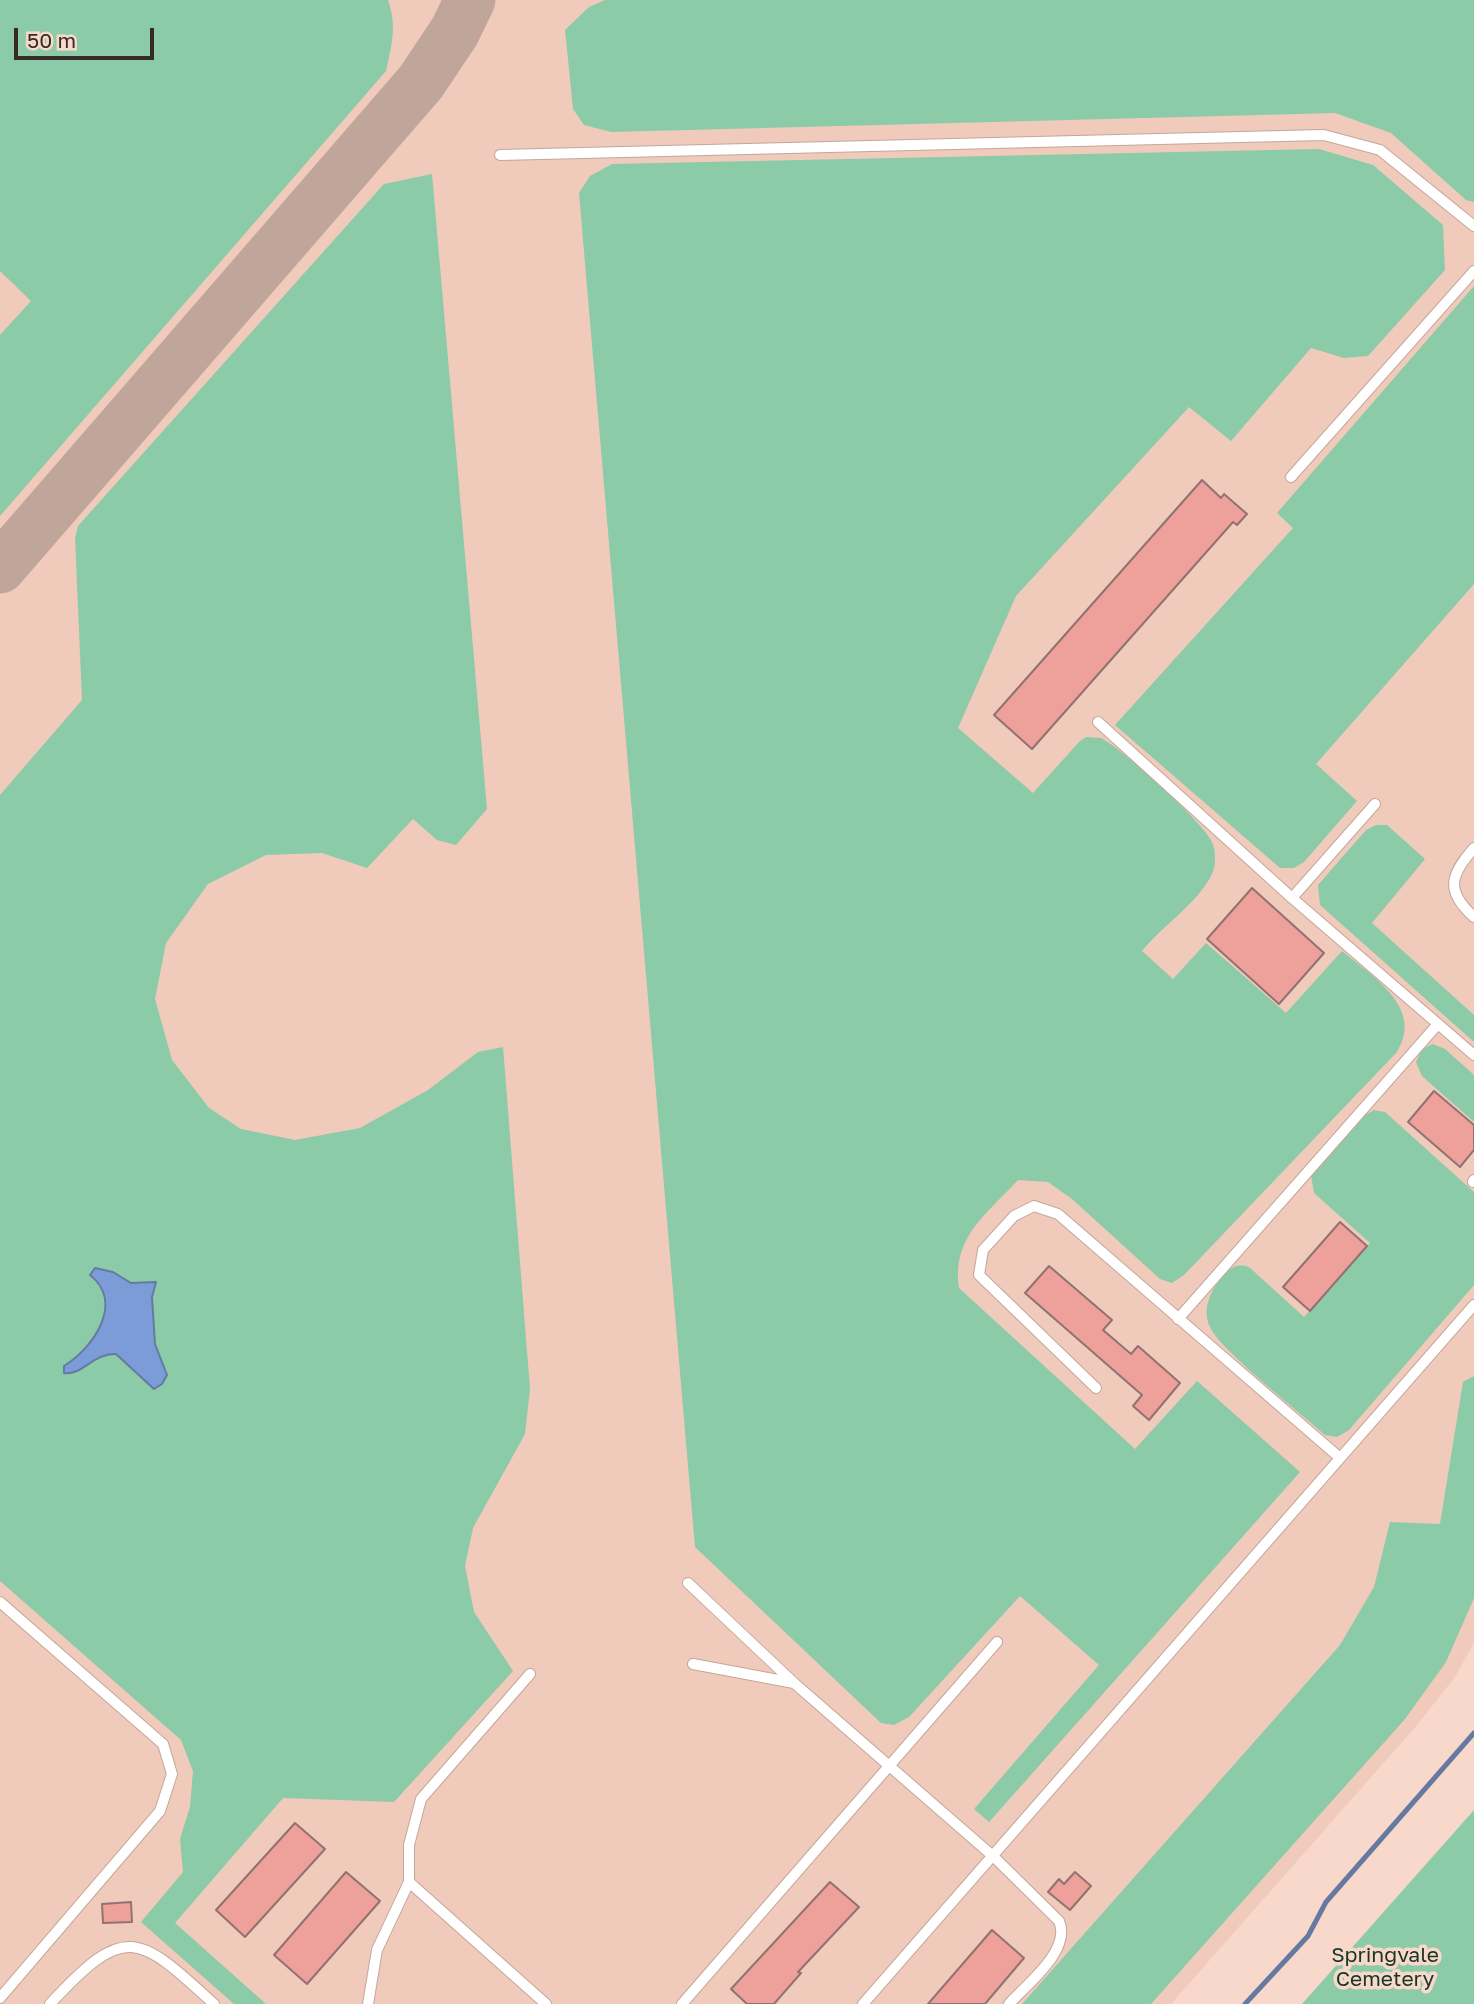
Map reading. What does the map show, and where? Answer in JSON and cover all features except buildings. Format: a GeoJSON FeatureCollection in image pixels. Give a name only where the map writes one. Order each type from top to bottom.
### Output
{"type":"FeatureCollection","features":[{"type":"Feature","properties":{"kind":"lane"},"geometry":{"type":"LineString","coordinates":[[500,155],[1324,135],[1380,150],[1474,226]]}},
{"type":"Feature","properties":{"kind":"lane"},"geometry":{"type":"LineString","coordinates":[[1291,477],[1474,271]]}},
{"type":"Feature","properties":{"kind":"lane"},"geometry":{"type":"LineString","coordinates":[[1098,722],[1292,898],[1474,1055]]}},
{"type":"Feature","properties":{"kind":"lane"},"geometry":{"type":"LineString","coordinates":[[1292,898],[1375,804]]}},
{"type":"Feature","properties":{"kind":"lane"},"geometry":{"type":"LineString","coordinates":[[1474,848],[1458,866],[1453,880],[1455,894],[1474,918]]}},
{"type":"Feature","properties":{"kind":"lane"},"geometry":{"type":"LineString","coordinates":[[1178,1319],[1438,1024]]}},
{"type":"Feature","properties":{"kind":"lane"},"geometry":{"type":"LineString","coordinates":[[1096,1388],[979,1275],[983,1250],[1014,1216],[1034,1206],[1058,1214],[1339,1457]]}},
{"type":"Feature","properties":{"kind":"lane"},"geometry":{"type":"LineString","coordinates":[[863,2004],[1474,1305]]}},
{"type":"Feature","properties":{"kind":"lane"},"geometry":{"type":"LineString","coordinates":[[688,1583],[794,1683],[994,1857],[1059,1922],[1062,1930],[1060,1943],[1051,1958],[1009,2004]]}},
{"type":"Feature","properties":{"kind":"lane"},"geometry":{"type":"LineString","coordinates":[[0,1998],[160,1811],[172,1774],[163,1744],[1,1605]]}},
{"type":"Feature","properties":{"kind":"lane"},"geometry":{"type":"LineString","coordinates":[[682,2004],[887,1765],[997,1642]]}},
{"type":"Feature","properties":{"kind":"lane"},"geometry":{"type":"LineString","coordinates":[[692,1664],[794,1683]]}},
{"type":"Feature","properties":{"kind":"lane"},"geometry":{"type":"LineString","coordinates":[[368,2004],[377,1950],[409,1882],[409,1845],[421,1799],[530,1674]]}},
{"type":"Feature","properties":{"kind":"lane"},"geometry":{"type":"LineString","coordinates":[[409,1882],[546,2004]]}},
{"type":"Feature","properties":{"kind":"lane"},"geometry":{"type":"LineString","coordinates":[[50,2004],[86,1965],[120,1946],[148,1949],[214,2004]]}},
{"type":"Feature","properties":{"kind":"shaded area"},"geometry":{"type":"Polygon","coordinates":[[[0,0],[1474,0],[1474,1643],[1455,1677],[1418,1724],[1171,2004],[0,2004],[0,0]]]}},
{"type":"Feature","properties":{"kind":"green space"},"geometry":{"type":"Polygon","coordinates":[[[0,0],[388,0],[393,27],[386,71],[0,516],[0,335],[31,301],[0,271],[0,0]]]}},
{"type":"Feature","properties":{"kind":"green space"},"geometry":{"type":"Polygon","coordinates":[[[605,0],[1474,0],[1474,202],[1466,200],[1391,133],[1335,113],[611,132],[584,125],[573,109],[565,30],[589,7],[605,0]]]}},
{"type":"Feature","properties":{"kind":"green space"},"geometry":{"type":"Polygon","coordinates":[[[1319,149],[1373,165],[1443,225],[1445,270],[1368,356],[1344,358],[1311,348],[1231,441],[1189,407],[1016,596],[958,728],[1033,793],[1079,742],[1086,737],[1101,738],[1127,756],[1162,787],[1206,832],[1214,850],[1212,874],[1198,895],[1142,951],[1173,979],[1206,943],[1286,1013],[1342,951],[1392,995],[1404,1022],[1404,1037],[1396,1053],[1184,1275],[1172,1283],[1160,1279],[1072,1199],[1048,1182],[1018,1180],[983,1216],[966,1241],[958,1270],[959,1288],[1135,1449],[1197,1381],[1300,1472],[989,1822],[974,1809],[1099,1665],[1020,1596],[909,1717],[894,1725],[881,1723],[695,1547],[579,193],[590,176],[612,164],[1319,149]]]}},
{"type":"Feature","properties":{"kind":"green space"},"geometry":{"type":"Polygon","coordinates":[[[432,174],[487,809],[456,845],[437,840],[413,819],[367,868],[322,853],[266,855],[208,884],[166,943],[155,999],[172,1060],[209,1108],[241,1129],[295,1140],[360,1128],[428,1090],[478,1052],[503,1047],[530,1389],[525,1434],[473,1528],[465,1566],[474,1612],[513,1671],[394,1802],[283,1798],[175,1923],[266,2004],[234,2004],[141,1922],[183,1872],[180,1839],[190,1807],[193,1771],[181,1740],[0,1581],[0,795],[82,700],[75,538],[78,526],[384,184],[432,174]]]}},
{"type":"Feature","properties":{"kind":"green space"},"geometry":{"type":"Polygon","coordinates":[[[1474,286],[1474,584],[1316,764],[1357,801],[1304,862],[1294,868],[1280,868],[1115,725],[1293,528],[1277,513],[1474,286]]]}},
{"type":"Feature","properties":{"kind":"green space"},"geometry":{"type":"Polygon","coordinates":[[[1376,825],[1387,825],[1425,859],[1372,923],[1474,1015],[1474,1042],[1320,905],[1318,885],[1366,830],[1376,825]]]}},
{"type":"Feature","properties":{"kind":"green space"},"geometry":{"type":"Polygon","coordinates":[[[1433,1044],[1445,1049],[1474,1075],[1474,1122],[1422,1076],[1416,1062],[1422,1049],[1433,1044]]]}},
{"type":"Feature","properties":{"kind":"green space"},"geometry":{"type":"Polygon","coordinates":[[[1374,1110],[1385,1112],[1474,1192],[1474,1285],[1349,1430],[1337,1437],[1325,1435],[1229,1351],[1210,1327],[1207,1307],[1211,1294],[1222,1278],[1234,1267],[1244,1266],[1249,1267],[1304,1317],[1370,1243],[1314,1193],[1311,1175],[1365,1115],[1374,1110]]]}},
{"type":"Feature","properties":{"kind":"green space"},"geometry":{"type":"Polygon","coordinates":[[[1474,1376],[1474,1598],[1446,1662],[1405,1719],[1151,2004],[1022,2004],[1340,1645],[1374,1587],[1390,1522],[1440,1524],[1463,1382],[1474,1376]]]}},
{"type":"Feature","properties":{"kind":"green space","name":"Springvale Cemetery"},"geometry":{"type":"Polygon","coordinates":[[[1474,1810],[1474,2004],[1302,2004],[1474,1810]]]}},
{"type":"Feature","properties":{"kind":"water"},"geometry":{"type":"Polygon","coordinates":[[[95,1268],[113,1272],[131,1283],[156,1282],[152,1297],[155,1344],[167,1375],[162,1384],[154,1389],[116,1354],[101,1357],[76,1371],[64,1373],[64,1366],[94,1337],[105,1311],[105,1298],[100,1286],[90,1275],[95,1268]]]}},
{"type":"Feature","properties":{"kind":"waterway"},"geometry":{"type":"LineString","coordinates":[[1245,2004],[1308,1936],[1326,1902],[1474,1733]]}},
{"type":"Feature","properties":{"kind":"taxiway"},"geometry":{"type":"LineString","coordinates":[[0,568],[421,82],[455,31],[470,0]]}}]}
